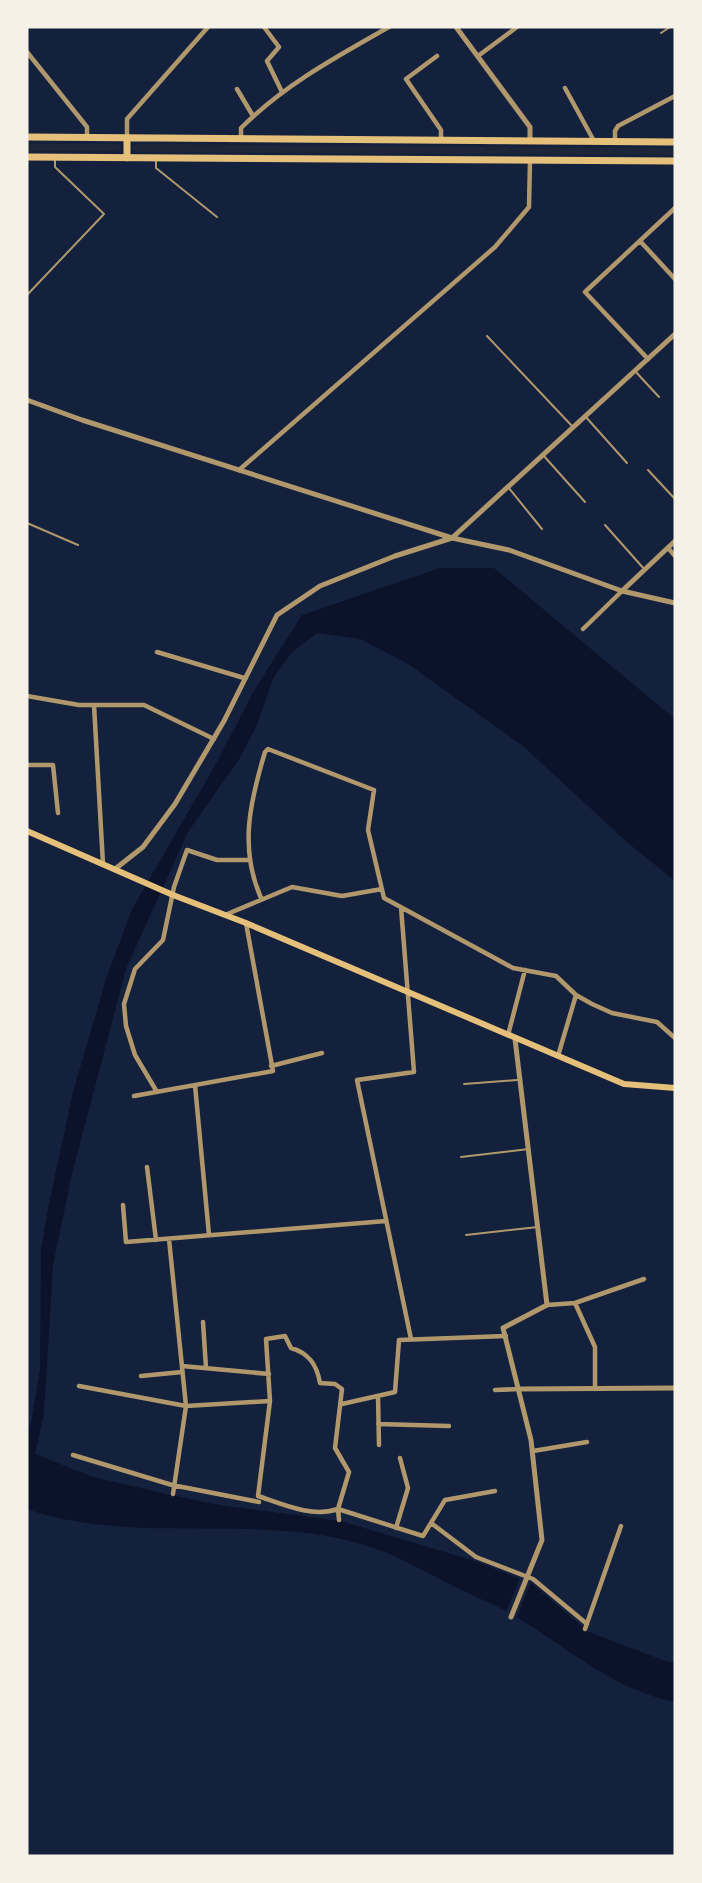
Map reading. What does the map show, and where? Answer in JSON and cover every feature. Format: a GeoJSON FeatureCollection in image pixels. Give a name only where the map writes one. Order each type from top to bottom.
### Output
{"type":"FeatureCollection","features":[{"type":"Feature","properties":{"kind":"main road"},"geometry":{"type":"LineString","coordinates":[[27,137],[675,142]]}},
{"type":"Feature","properties":{"kind":"main road"},"geometry":{"type":"LineString","coordinates":[[127,138],[127,158]]}},
{"type":"Feature","properties":{"kind":"main road"},"geometry":{"type":"LineString","coordinates":[[27,157],[675,161]]}},
{"type":"Feature","properties":{"kind":"main road"},"geometry":{"type":"LineString","coordinates":[[27,831],[173,895],[246,923],[624,1084],[675,1088]]}},
{"type":"Feature","properties":{"kind":"street"},"geometry":{"type":"LineString","coordinates":[[127,138],[127,119],[208,27]]}},
{"type":"Feature","properties":{"kind":"street"},"geometry":{"type":"LineString","coordinates":[[264,27],[279,47],[267,61],[282,92]]}},
{"type":"Feature","properties":{"kind":"street"},"geometry":{"type":"LineString","coordinates":[[241,139],[241,129],[282,92],[313,69],[389,27]]}},
{"type":"Feature","properties":{"kind":"street"},"geometry":{"type":"LineString","coordinates":[[456,27],[530,127],[530,141]]}},
{"type":"Feature","properties":{"kind":"street"},"geometry":{"type":"LineString","coordinates":[[478,56],[517,27]]}},
{"type":"Feature","properties":{"kind":"street"},"geometry":{"type":"LineString","coordinates":[[27,52],[87,127],[87,138]]}},
{"type":"Feature","properties":{"kind":"street"},"geometry":{"type":"LineString","coordinates":[[437,56],[406,79],[441,130],[441,140]]}},
{"type":"Feature","properties":{"kind":"street"},"geometry":{"type":"LineString","coordinates":[[565,88],[594,141]]}},
{"type":"Feature","properties":{"kind":"street"},"geometry":{"type":"LineString","coordinates":[[237,89],[253,116]]}},
{"type":"Feature","properties":{"kind":"street"},"geometry":{"type":"LineString","coordinates":[[615,141],[615,131],[618,126],[675,96]]}},
{"type":"Feature","properties":{"kind":"street"},"geometry":{"type":"LineString","coordinates":[[239,470],[495,247],[530,207],[530,160]]}},
{"type":"Feature","properties":{"kind":"street"},"geometry":{"type":"LineString","coordinates":[[648,358],[585,292],[675,208]]}},
{"type":"Feature","properties":{"kind":"street"},"geometry":{"type":"LineString","coordinates":[[640,241],[675,279]]}},
{"type":"Feature","properties":{"kind":"street"},"geometry":{"type":"LineString","coordinates":[[115,870],[143,847],[175,804],[214,739],[277,615],[320,586],[395,556],[452,538],[675,334]]}},
{"type":"Feature","properties":{"kind":"street"},"geometry":{"type":"LineString","coordinates":[[27,400],[82,420],[452,538],[509,550],[622,591],[675,603]]}},
{"type":"Feature","properties":{"kind":"street"},"geometry":{"type":"LineString","coordinates":[[583,629],[675,541]]}},
{"type":"Feature","properties":{"kind":"street"},"geometry":{"type":"LineString","coordinates":[[668,548],[675,556]]}},
{"type":"Feature","properties":{"kind":"street"},"geometry":{"type":"LineString","coordinates":[[157,652],[244,678]]}},
{"type":"Feature","properties":{"kind":"street"},"geometry":{"type":"LineString","coordinates":[[27,696],[94,705],[144,705],[214,739]]}},
{"type":"Feature","properties":{"kind":"street"},"geometry":{"type":"LineString","coordinates":[[94,705],[103,864]]}},
{"type":"Feature","properties":{"kind":"street"},"geometry":{"type":"LineString","coordinates":[[261,898],[249,860],[247,838],[250,804],[265,752],[268,749],[374,790],[368,830],[384,898],[513,968],[556,976],[576,995],[612,1013],[657,1022],[675,1038]]}},
{"type":"Feature","properties":{"kind":"street"},"geometry":{"type":"LineString","coordinates":[[27,765],[53,765],[58,813]]}},
{"type":"Feature","properties":{"kind":"street"},"geometry":{"type":"LineString","coordinates":[[157,1092],[135,1055],[126,1026],[124,1004],[135,969],[163,940],[173,895],[187,850],[217,860],[249,860]]}},
{"type":"Feature","properties":{"kind":"street"},"geometry":{"type":"LineString","coordinates":[[225,915],[261,898],[292,887],[342,896],[382,889]]}},
{"type":"Feature","properties":{"kind":"street"},"geometry":{"type":"LineString","coordinates":[[401,907],[414,1072],[357,1080],[411,1339]]}},
{"type":"Feature","properties":{"kind":"street"},"geometry":{"type":"LineString","coordinates":[[134,1096],[273,1071],[246,923]]}},
{"type":"Feature","properties":{"kind":"street"},"geometry":{"type":"LineString","coordinates":[[508,1035],[525,970]]}},
{"type":"Feature","properties":{"kind":"street"},"geometry":{"type":"LineString","coordinates":[[558,1056],[576,995]]}},
{"type":"Feature","properties":{"kind":"street"},"geometry":{"type":"LineString","coordinates":[[515,1039],[547,1305]]}},
{"type":"Feature","properties":{"kind":"street"},"geometry":{"type":"LineString","coordinates":[[272,1066],[322,1053]]}},
{"type":"Feature","properties":{"kind":"street"},"geometry":{"type":"LineString","coordinates":[[195,1085],[209,1235]]}},
{"type":"Feature","properties":{"kind":"street"},"geometry":{"type":"LineString","coordinates":[[147,1167],[156,1240]]}},
{"type":"Feature","properties":{"kind":"street"},"geometry":{"type":"LineString","coordinates":[[123,1205],[126,1242],[386,1221]]}},
{"type":"Feature","properties":{"kind":"street"},"geometry":{"type":"LineString","coordinates":[[169,1239],[186,1406],[172,1485],[173,1494]]}},
{"type":"Feature","properties":{"kind":"street"},"geometry":{"type":"LineString","coordinates":[[511,1616],[542,1540],[533,1451],[520,1389],[503,1328],[547,1305],[576,1303],[644,1279]]}},
{"type":"Feature","properties":{"kind":"street"},"geometry":{"type":"LineString","coordinates":[[576,1303],[595,1347],[595,1389]]}},
{"type":"Feature","properties":{"kind":"street"},"geometry":{"type":"LineString","coordinates":[[203,1322],[206,1368]]}},
{"type":"Feature","properties":{"kind":"street"},"geometry":{"type":"LineString","coordinates":[[259,1510],[258,1499],[270,1401],[266,1339],[285,1336],[291,1348],[301,1351],[317,1366],[320,1383],[335,1384],[342,1389],[335,1448],[349,1472],[338,1509],[339,1520]]}},
{"type":"Feature","properties":{"kind":"street"},"geometry":{"type":"LineString","coordinates":[[342,1404],[395,1392],[399,1340],[506,1336]]}},
{"type":"Feature","properties":{"kind":"street"},"geometry":{"type":"LineString","coordinates":[[182,1366],[269,1374]]}},
{"type":"Feature","properties":{"kind":"street"},"geometry":{"type":"LineString","coordinates":[[141,1376],[183,1372]]}},
{"type":"Feature","properties":{"kind":"street"},"geometry":{"type":"LineString","coordinates":[[79,1386],[186,1406],[270,1401]]}},
{"type":"Feature","properties":{"kind":"street"},"geometry":{"type":"LineString","coordinates":[[495,1390],[675,1388]]}},
{"type":"Feature","properties":{"kind":"street"},"geometry":{"type":"LineString","coordinates":[[378,1396],[379,1445]]}},
{"type":"Feature","properties":{"kind":"street"},"geometry":{"type":"LineString","coordinates":[[378,1424],[449,1426]]}},
{"type":"Feature","properties":{"kind":"street"},"geometry":{"type":"LineString","coordinates":[[533,1451],[587,1442]]}},
{"type":"Feature","properties":{"kind":"street"},"geometry":{"type":"LineString","coordinates":[[73,1455],[172,1485],[258,1499],[294,1508],[328,1512],[338,1509],[423,1536],[446,1500],[495,1491]]}},
{"type":"Feature","properties":{"kind":"street"},"geometry":{"type":"LineString","coordinates":[[396,1527],[408,1488],[400,1458]]}},
{"type":"Feature","properties":{"kind":"street"},"geometry":{"type":"LineString","coordinates":[[431,1523],[476,1557],[527,1578],[586,1626],[621,1526]]}},
{"type":"Feature","properties":{"kind":"lane"},"geometry":{"type":"LineString","coordinates":[[661,33],[670,27]]}},
{"type":"Feature","properties":{"kind":"lane"},"geometry":{"type":"LineString","coordinates":[[27,295],[104,214],[55,167],[55,157]]}},
{"type":"Feature","properties":{"kind":"lane"},"geometry":{"type":"LineString","coordinates":[[156,158],[156,168],[217,217]]}},
{"type":"Feature","properties":{"kind":"lane"},"geometry":{"type":"LineString","coordinates":[[487,336],[573,427]]}},
{"type":"Feature","properties":{"kind":"lane"},"geometry":{"type":"LineString","coordinates":[[635,371],[659,397]]}},
{"type":"Feature","properties":{"kind":"lane"},"geometry":{"type":"LineString","coordinates":[[585,416],[627,463]]}},
{"type":"Feature","properties":{"kind":"lane"},"geometry":{"type":"LineString","coordinates":[[543,455],[585,502]]}},
{"type":"Feature","properties":{"kind":"lane"},"geometry":{"type":"LineString","coordinates":[[648,470],[675,499]]}},
{"type":"Feature","properties":{"kind":"lane"},"geometry":{"type":"LineString","coordinates":[[508,487],[542,529]]}},
{"type":"Feature","properties":{"kind":"lane"},"geometry":{"type":"LineString","coordinates":[[27,523],[78,545]]}},
{"type":"Feature","properties":{"kind":"lane"},"geometry":{"type":"LineString","coordinates":[[605,525],[645,570]]}},
{"type":"Feature","properties":{"kind":"lane"},"geometry":{"type":"LineString","coordinates":[[464,1084],[520,1080]]}},
{"type":"Feature","properties":{"kind":"lane"},"geometry":{"type":"LineString","coordinates":[[461,1157],[529,1149]]}},
{"type":"Feature","properties":{"kind":"lane"},"geometry":{"type":"LineString","coordinates":[[466,1235],[538,1227]]}},
{"type":"Feature","properties":{"kind":"shaded area"},"geometry":{"type":"Polygon","coordinates":[[[27,144],[118,144],[122,148],[118,151],[27,151],[27,144]]]}},
{"type":"Feature","properties":{"kind":"shaded area"},"geometry":{"type":"Polygon","coordinates":[[[136,144],[675,148],[675,155],[136,152],[132,148],[136,144]]]}},
{"type":"Feature","properties":{"kind":"shaded area"},"geometry":{"type":"Polygon","coordinates":[[[440,568],[494,568],[675,719],[675,881],[628,843],[524,747],[408,664],[360,639],[317,633],[291,653],[273,679],[257,725],[240,758],[188,832],[126,969],[72,1174],[53,1265],[44,1414],[35,1454],[93,1477],[220,1505],[341,1521],[475,1561],[531,1583],[589,1632],[668,1662],[675,1662],[675,1702],[653,1696],[613,1679],[512,1614],[377,1549],[334,1537],[291,1531],[113,1526],[70,1520],[27,1509],[27,1430],[31,1423],[40,1369],[41,1250],[48,1208],[73,1092],[106,979],[132,909],[213,769],[255,689],[302,615],[440,568]]]}},
{"type":"Feature","properties":{"kind":"pier"},"geometry":{"type":"Polygon","coordinates":[[[520,1578],[531,1583],[517,1617],[506,1612],[520,1578]]]}}]}
